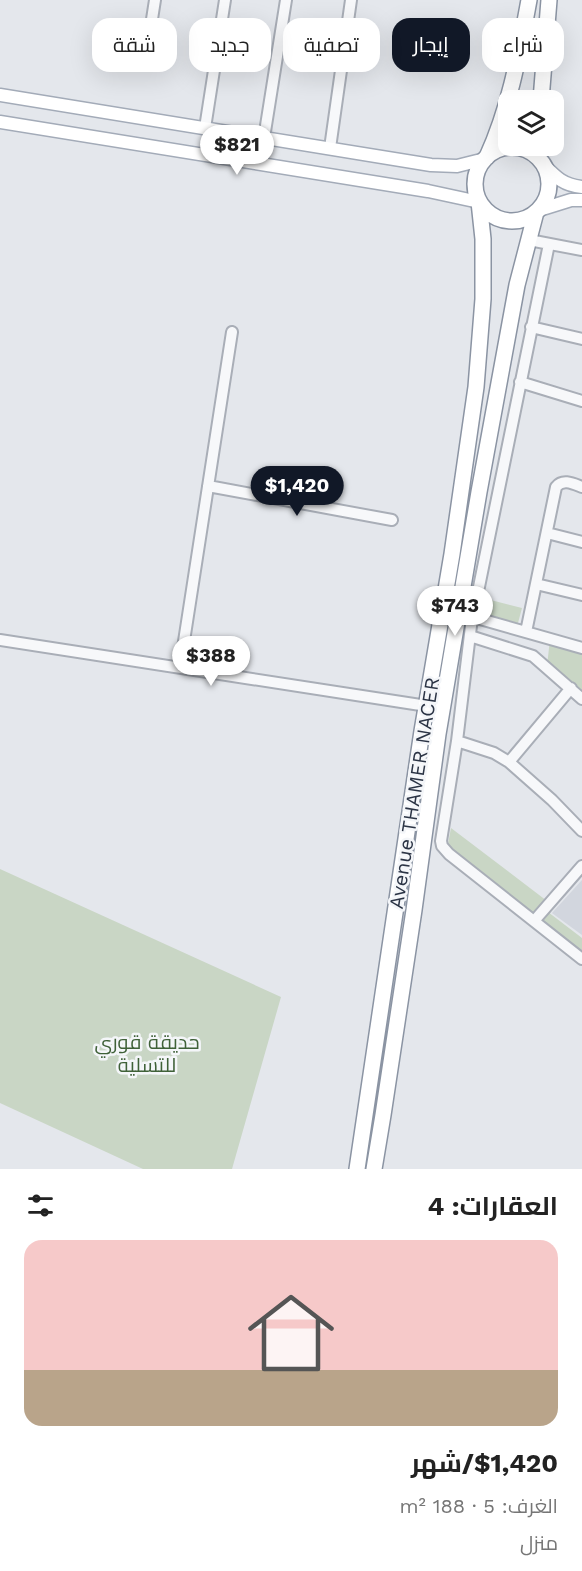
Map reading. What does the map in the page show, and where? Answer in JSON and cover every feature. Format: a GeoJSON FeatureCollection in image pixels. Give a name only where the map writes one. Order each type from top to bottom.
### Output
{"type":"FeatureCollection","features":[{"type":"Feature","properties":{"kind":"highway"},"geometry":{"type":"LineString","coordinates":[[529,0],[518,63],[508,103],[499,132],[476,178],[475,190],[479,202],[486,211],[505,221],[527,218],[538,211],[548,194],[549,185],[539,156]]}},
{"type":"Feature","properties":{"kind":"highway"},"geometry":{"type":"LineString","coordinates":[[542,90],[549,0]]}},
{"type":"Feature","properties":{"kind":"highway"},"geometry":{"type":"LineString","coordinates":[[486,158],[498,150]]}},
{"type":"Feature","properties":{"kind":"highway","name":"Avenue THAMER NACER"},"geometry":{"type":"LineString","coordinates":[[357,1169],[454,543],[480,358],[484,269],[479,202]]}},
{"type":"Feature","properties":{"kind":"highway","name":"Avenue THAMER NACER"},"geometry":{"type":"LineString","coordinates":[[374,1169],[440,723],[481,480],[517,285],[538,211]]}},
{"type":"Feature","properties":{"kind":"main road"},"geometry":{"type":"LineString","coordinates":[[0,95],[431,165],[457,166],[486,158]]}},
{"type":"Feature","properties":{"kind":"main road"},"geometry":{"type":"LineString","coordinates":[[0,122],[428,191],[479,202]]}},
{"type":"Feature","properties":{"kind":"main road"},"geometry":{"type":"LineString","coordinates":[[540,156],[557,179],[582,187]]}},
{"type":"Feature","properties":{"kind":"main road"},"geometry":{"type":"LineString","coordinates":[[538,211],[571,200],[582,200]]}},
{"type":"Feature","properties":{"kind":"street"},"geometry":{"type":"LineString","coordinates":[[153,18],[156,0]]}},
{"type":"Feature","properties":{"kind":"street"},"geometry":{"type":"LineString","coordinates":[[205,128],[225,0]]}},
{"type":"Feature","properties":{"kind":"street"},"geometry":{"type":"LineString","coordinates":[[264,138],[286,0]]}},
{"type":"Feature","properties":{"kind":"street"},"geometry":{"type":"LineString","coordinates":[[330,148],[351,0]]}},
{"type":"Feature","properties":{"kind":"street"},"geometry":{"type":"LineString","coordinates":[[529,240],[582,250]]}},
{"type":"Feature","properties":{"kind":"street"},"geometry":{"type":"LineString","coordinates":[[549,244],[473,618],[442,846],[449,854],[582,959]]}},
{"type":"Feature","properties":{"kind":"street"},"geometry":{"type":"LineString","coordinates":[[531,327],[582,339]]}},
{"type":"Feature","properties":{"kind":"street"},"geometry":{"type":"LineString","coordinates":[[180,668],[232,332]]}},
{"type":"Feature","properties":{"kind":"street"},"geometry":{"type":"LineString","coordinates":[[520,382],[582,400]]}},
{"type":"Feature","properties":{"kind":"street"},"geometry":{"type":"LineString","coordinates":[[526,632],[556,487],[559,483],[565,482],[582,487]]}},
{"type":"Feature","properties":{"kind":"street"},"geometry":{"type":"LineString","coordinates":[[208,486],[392,520]]}},
{"type":"Feature","properties":{"kind":"street"},"geometry":{"type":"LineString","coordinates":[[547,533],[582,542]]}},
{"type":"Feature","properties":{"kind":"street"},"geometry":{"type":"LineString","coordinates":[[536,584],[582,595]]}},
{"type":"Feature","properties":{"kind":"street"},"geometry":{"type":"LineString","coordinates":[[473,618],[582,648]]}},
{"type":"Feature","properties":{"kind":"street"},"geometry":{"type":"LineString","coordinates":[[470,636],[533,656],[582,699]]}},
{"type":"Feature","properties":{"kind":"street"},"geometry":{"type":"LineString","coordinates":[[0,640],[427,706]]}},
{"type":"Feature","properties":{"kind":"street"},"geometry":{"type":"LineString","coordinates":[[509,762],[571,688]]}},
{"type":"Feature","properties":{"kind":"street"},"geometry":{"type":"LineString","coordinates":[[458,741],[494,753],[509,762],[552,800],[582,831]]}},
{"type":"Feature","properties":{"kind":"street"},"geometry":{"type":"LineString","coordinates":[[534,921],[582,866]]}},
{"type":"Feature","properties":{"kind":"shaded area"},"geometry":{"type":"Polygon","coordinates":[[[582,880],[582,935],[552,913],[582,880]]]}},
{"type":"Feature","properties":{"kind":"green space"},"geometry":{"type":"Polygon","coordinates":[[[483,598],[522,608],[518,623],[479,614],[483,598]]]}},
{"type":"Feature","properties":{"kind":"green space"},"geometry":{"type":"Polygon","coordinates":[[[550,639],[582,649],[582,694],[547,666],[550,639]]]}},
{"type":"Feature","properties":{"kind":"green space"},"geometry":{"type":"Polygon","coordinates":[[[451,828],[547,901],[535,917],[447,849],[451,828]]]}},
{"type":"Feature","properties":{"kind":"green space","name":"حديقة قوري للتسلية"},"geometry":{"type":"Polygon","coordinates":[[[0,869],[281,997],[232,1169],[143,1169],[0,1103],[0,869]]]}},
{"type":"Feature","properties":{"kind":"green space"},"geometry":{"type":"Polygon","coordinates":[[[548,912],[582,938],[582,956],[540,924],[548,912]]]}}]}
